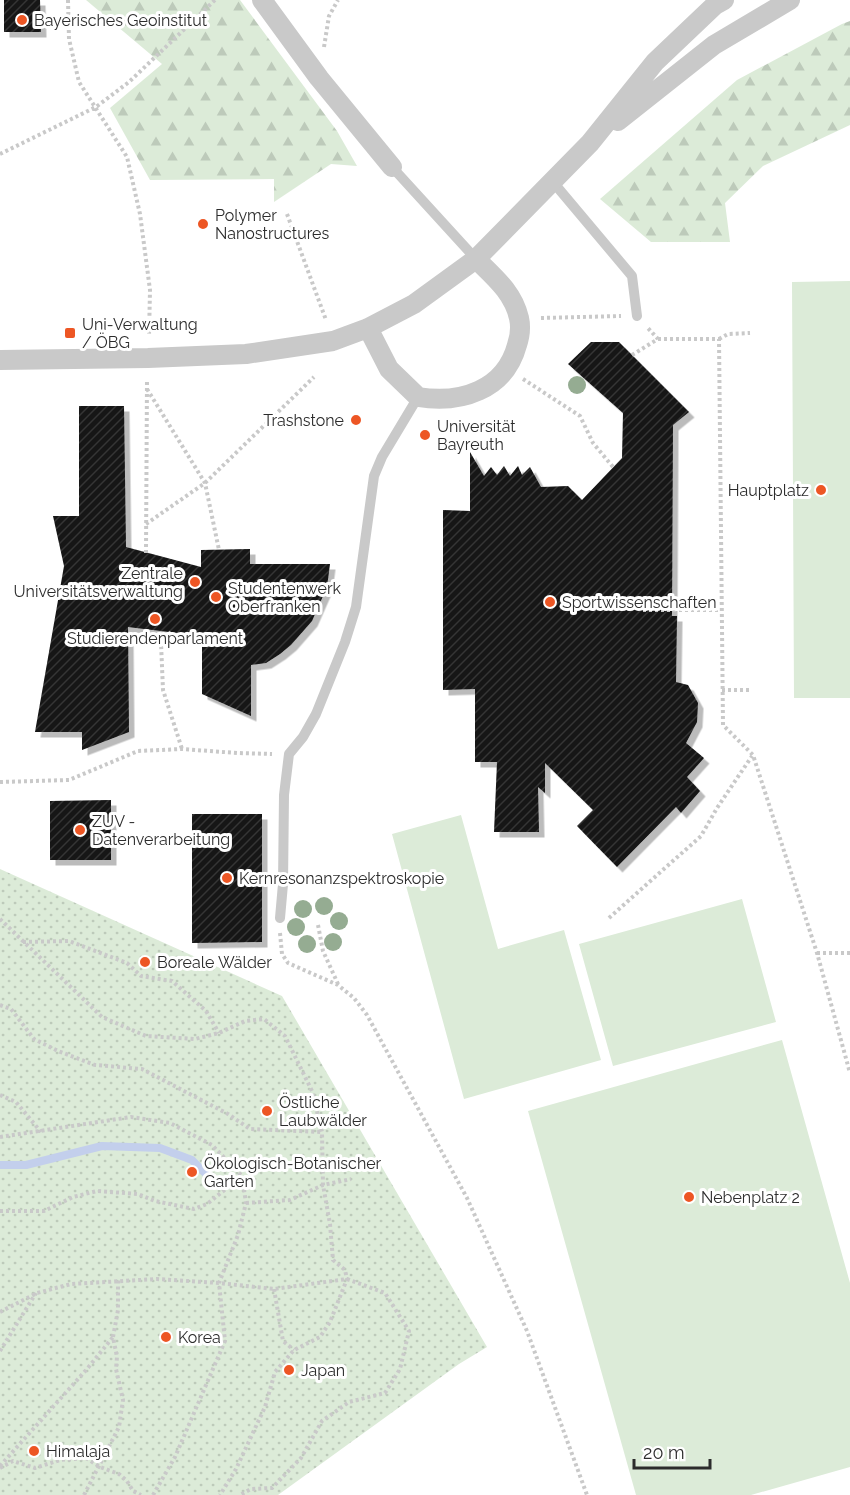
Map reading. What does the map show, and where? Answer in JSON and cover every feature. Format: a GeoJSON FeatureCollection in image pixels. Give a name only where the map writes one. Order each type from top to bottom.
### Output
{"type":"FeatureCollection","features":[{"type":"Feature","properties":{"kind":"street"},"geometry":{"type":"LineString","coordinates":[[262,0],[319,78],[392,167]]}},
{"type":"Feature","properties":{"kind":"street"},"geometry":{"type":"LineString","coordinates":[[0,360],[246,354],[333,341],[368,328],[414,304],[476,260],[590,144],[655,62],[715,5],[724,0]]}},
{"type":"Feature","properties":{"kind":"street"},"geometry":{"type":"LineString","coordinates":[[590,144],[714,45],[790,0]]}},
{"type":"Feature","properties":{"kind":"street"},"geometry":{"type":"LineString","coordinates":[[368,328],[389,369],[418,397],[434,400],[477,392],[507,369],[520,334],[519,319],[508,292],[476,260]]}},
{"type":"Feature","properties":{"kind":"lane"},"geometry":{"type":"LineString","coordinates":[[392,167],[476,260]]}},
{"type":"Feature","properties":{"kind":"lane"},"geometry":{"type":"LineString","coordinates":[[553,182],[632,276],[637,316]]}},
{"type":"Feature","properties":{"kind":"lane"},"geometry":{"type":"LineString","coordinates":[[280,918],[284,884],[284,795],[289,754],[303,737],[316,714],[345,642],[356,607],[374,476],[387,448],[418,397]]}},
{"type":"Feature","properties":{"kind":"path"},"geometry":{"type":"LineString","coordinates":[[68,0],[69,39],[79,82],[127,157],[140,214],[150,290],[146,389],[146,553]]}},
{"type":"Feature","properties":{"kind":"path"},"geometry":{"type":"LineString","coordinates":[[0,154],[96,107],[129,82],[215,0]]}},
{"type":"Feature","properties":{"kind":"path"},"geometry":{"type":"LineString","coordinates":[[319,78],[328,16],[338,0]]}},
{"type":"Feature","properties":{"kind":"path"},"geometry":{"type":"LineString","coordinates":[[286,214],[333,341]]}},
{"type":"Feature","properties":{"kind":"path"},"geometry":{"type":"LineString","coordinates":[[519,319],[637,316],[658,339]]}},
{"type":"Feature","properties":{"kind":"path"},"geometry":{"type":"LineString","coordinates":[[632,355],[658,339],[719,339],[728,334],[750,333]]}},
{"type":"Feature","properties":{"kind":"path"},"geometry":{"type":"LineString","coordinates":[[719,339],[720,610],[723,725],[753,755],[817,953],[850,1073]]}},
{"type":"Feature","properties":{"kind":"path"},"geometry":{"type":"LineString","coordinates":[[507,369],[580,417],[593,443],[613,467]]}},
{"type":"Feature","properties":{"kind":"path"},"geometry":{"type":"LineString","coordinates":[[146,524],[205,483],[314,377]]}},
{"type":"Feature","properties":{"kind":"path"},"geometry":{"type":"LineString","coordinates":[[146,389],[205,483],[219,550]]}},
{"type":"Feature","properties":{"kind":"path"},"geometry":{"type":"LineString","coordinates":[[644,610],[720,610]]}},
{"type":"Feature","properties":{"kind":"path"},"geometry":{"type":"LineString","coordinates":[[171,632],[161,643],[163,690],[182,749]]}},
{"type":"Feature","properties":{"kind":"path"},"geometry":{"type":"LineString","coordinates":[[722,690],[752,690]]}},
{"type":"Feature","properties":{"kind":"path"},"geometry":{"type":"LineString","coordinates":[[0,782],[69,780],[138,751],[182,749],[289,754]]}},
{"type":"Feature","properties":{"kind":"path"},"geometry":{"type":"LineString","coordinates":[[609,918],[701,836],[753,755]]}},
{"type":"Feature","properties":{"kind":"path"},"geometry":{"type":"LineString","coordinates":[[280,918],[282,954],[288,963],[338,985],[354,998],[367,1015],[467,1198],[527,1331],[587,1495]]}},
{"type":"Feature","properties":{"kind":"path"},"geometry":{"type":"LineString","coordinates":[[0,919],[102,1017],[146,1036],[195,1039],[219,1033],[245,1021],[264,1019],[285,1036],[312,1091],[322,1132],[323,1185],[333,1260],[345,1270],[347,1279],[330,1322],[320,1337],[294,1350],[275,1372],[265,1407],[236,1469],[220,1495]]}},
{"type":"Feature","properties":{"kind":"path"},"geometry":{"type":"LineString","coordinates":[[318,925],[323,951],[338,985]]}},
{"type":"Feature","properties":{"kind":"path"},"geometry":{"type":"LineString","coordinates":[[23,942],[69,941],[127,963],[141,976],[172,981],[206,1011],[219,1033]]}},
{"type":"Feature","properties":{"kind":"path"},"geometry":{"type":"LineString","coordinates":[[817,953],[850,953]]}},
{"type":"Feature","properties":{"kind":"path"},"geometry":{"type":"LineString","coordinates":[[0,1005],[11,1009],[34,1039],[57,1051],[95,1065],[142,1069],[228,1114],[250,1129],[322,1132]]}},
{"type":"Feature","properties":{"kind":"path"},"geometry":{"type":"LineString","coordinates":[[0,1095],[16,1102],[41,1132]]}},
{"type":"Feature","properties":{"kind":"path"},"geometry":{"type":"LineString","coordinates":[[0,1137],[131,1117],[170,1123],[213,1145],[242,1176],[246,1203],[238,1235],[219,1283],[225,1341],[175,1457],[153,1495]]}},
{"type":"Feature","properties":{"kind":"path"},"geometry":{"type":"LineString","coordinates":[[0,1211],[44,1211],[73,1197],[97,1191],[138,1194],[155,1201],[194,1209],[207,1204],[242,1176]]}},
{"type":"Feature","properties":{"kind":"path"},"geometry":{"type":"LineString","coordinates":[[246,1203],[290,1200],[323,1185],[351,1179]]}},
{"type":"Feature","properties":{"kind":"path"},"geometry":{"type":"LineString","coordinates":[[0,1312],[37,1293],[71,1284],[118,1280],[157,1279],[274,1289],[347,1279],[385,1293],[410,1330],[399,1370],[385,1393],[349,1402],[322,1421],[301,1458],[272,1488],[251,1489],[240,1495]]}},
{"type":"Feature","properties":{"kind":"path"},"geometry":{"type":"LineString","coordinates":[[84,1495],[119,1427],[123,1400],[116,1370],[117,1357],[113,1336],[118,1310],[118,1280]]}},
{"type":"Feature","properties":{"kind":"path"},"geometry":{"type":"LineString","coordinates":[[274,1289],[283,1341],[294,1350]]}},
{"type":"Feature","properties":{"kind":"path"},"geometry":{"type":"LineString","coordinates":[[0,1351],[37,1293]]}},
{"type":"Feature","properties":{"kind":"path"},"geometry":{"type":"LineString","coordinates":[[0,1467],[87,1370],[113,1336]]}},
{"type":"Feature","properties":{"kind":"path"},"geometry":{"type":"LineString","coordinates":[[0,1467],[13,1461],[35,1468],[60,1460],[86,1458],[99,1467],[119,1474],[133,1491],[141,1495]]}},
{"type":"Feature","properties":{"kind":"green space"},"geometry":{"type":"Polygon","coordinates":[[[86,0],[240,0],[337,131],[357,166],[331,164],[274,202],[274,179],[150,180],[110,108],[162,64],[86,0]]]}},
{"type":"Feature","properties":{"kind":"green space"},"geometry":{"type":"Polygon","coordinates":[[[850,21],[850,125],[763,166],[725,203],[730,242],[651,242],[600,199],[737,80],[850,21]]]}},
{"type":"Feature","properties":{"kind":"green space","name":"Hauptplatz"},"geometry":{"type":"Polygon","coordinates":[[[850,281],[850,698],[794,698],[792,282],[850,281]]]}},
{"type":"Feature","properties":{"kind":"green space"},"geometry":{"type":"Polygon","coordinates":[[[461,815],[498,949],[564,930],[601,1060],[464,1099],[392,834],[461,815]]]}},
{"type":"Feature","properties":{"kind":"green space","name":"Ökologisch-Botanischer Garten"},"geometry":{"type":"Polygon","coordinates":[[[0,869],[282,996],[487,1347],[459,1364],[278,1495],[0,1495],[0,869]]]}},
{"type":"Feature","properties":{"kind":"green space"},"geometry":{"type":"Polygon","coordinates":[[[742,899],[776,1022],[613,1066],[579,944],[742,899]]]}},
{"type":"Feature","properties":{"kind":"green space","name":"Nebenplatz 2"},"geometry":{"type":"Polygon","coordinates":[[[782,1040],[850,1283],[850,1467],[751,1495],[636,1495],[528,1111],[782,1040]]]}},
{"type":"Feature","properties":{"kind":"building","name":"Bayerisches Geoinstitut"},"geometry":{"type":"Polygon","coordinates":[[[4,0],[40,0],[41,32],[4,32],[4,0]]]}},
{"type":"Feature","properties":{"kind":"building","name":"Sportwissenschaften"},"geometry":{"type":"Polygon","coordinates":[[[591,342],[619,342],[689,412],[673,425],[672,616],[677,616],[676,682],[688,685],[698,703],[697,722],[686,743],[704,758],[687,777],[700,791],[681,813],[676,807],[617,867],[577,826],[593,810],[545,763],[545,793],[538,787],[539,832],[494,832],[497,762],[475,762],[475,689],[443,690],[443,510],[470,511],[470,452],[484,476],[491,467],[497,475],[504,466],[510,476],[518,466],[522,475],[530,467],[541,487],[568,486],[582,500],[622,458],[623,413],[568,364],[591,342]]]}},
{"type":"Feature","properties":{"kind":"building","name":"Zentrale Universitätsverwaltung"},"geometry":{"type":"Polygon","coordinates":[[[79,406],[124,406],[126,547],[201,567],[201,550],[250,549],[250,564],[330,564],[327,587],[312,621],[280,654],[266,663],[251,665],[251,716],[202,694],[202,636],[128,627],[129,732],[82,750],[82,732],[35,732],[64,566],[53,516],[79,516],[79,406]]]}},
{"type":"Feature","properties":{"kind":"building","name":"ZUV - Datenverarbeitung"},"geometry":{"type":"Polygon","coordinates":[[[111,800],[111,860],[50,860],[50,801],[111,800]]]}},
{"type":"Feature","properties":{"kind":"building","name":"Kernresonanzspektroskopie"},"geometry":{"type":"Polygon","coordinates":[[[192,814],[262,814],[262,942],[192,943],[192,814]]]}},
{"type":"Feature","properties":{"kind":"waterway"},"geometry":{"type":"LineString","coordinates":[[0,1165],[26,1165],[102,1146],[160,1148],[192,1160],[209,1177]]}},
{"type":"Feature","properties":{"kind":"place","name":"Bayerisches Geoinstitut"},"geometry":{"type":"Point","coordinates":[22,20]}},
{"type":"Feature","properties":{"kind":"place","name":"Polymer Nanostructures"},"geometry":{"type":"Point","coordinates":[203,224]}},
{"type":"Feature","properties":{"kind":"place","name":"Uni-Verwaltung / ÖBG"},"geometry":{"type":"Point","coordinates":[70,333]}},
{"type":"Feature","properties":{"kind":"place","name":"Trashstone"},"geometry":{"type":"Point","coordinates":[356,420]}},
{"type":"Feature","properties":{"kind":"place","name":"Universität Bayreuth"},"geometry":{"type":"Point","coordinates":[425,435]}},
{"type":"Feature","properties":{"kind":"place","name":"Hauptplatz"},"geometry":{"type":"Point","coordinates":[821,490]}},
{"type":"Feature","properties":{"kind":"place","name":"Zentrale Universitätsverwaltung"},"geometry":{"type":"Point","coordinates":[195,582]}},
{"type":"Feature","properties":{"kind":"place","name":"Studentenwerk Oberfranken"},"geometry":{"type":"Point","coordinates":[216,597]}},
{"type":"Feature","properties":{"kind":"place","name":"Sportwissenschaften"},"geometry":{"type":"Point","coordinates":[550,602]}},
{"type":"Feature","properties":{"kind":"place","name":"Studierendenparlament"},"geometry":{"type":"Point","coordinates":[155,619]}},
{"type":"Feature","properties":{"kind":"place","name":"ZUV - Datenverarbeitung"},"geometry":{"type":"Point","coordinates":[80,830]}},
{"type":"Feature","properties":{"kind":"place","name":"Kernresonanzspektroskopie"},"geometry":{"type":"Point","coordinates":[227,878]}},
{"type":"Feature","properties":{"kind":"place","name":"Boreale Wälder"},"geometry":{"type":"Point","coordinates":[145,962]}},
{"type":"Feature","properties":{"kind":"place","name":"Östliche Laubwälder"},"geometry":{"type":"Point","coordinates":[267,1111]}},
{"type":"Feature","properties":{"kind":"place","name":"Ökologisch-Botanischer Garten"},"geometry":{"type":"Point","coordinates":[192,1172]}},
{"type":"Feature","properties":{"kind":"place","name":"Nebenplatz 2"},"geometry":{"type":"Point","coordinates":[689,1197]}},
{"type":"Feature","properties":{"kind":"place","name":"Korea"},"geometry":{"type":"Point","coordinates":[166,1337]}},
{"type":"Feature","properties":{"kind":"place","name":"Japan"},"geometry":{"type":"Point","coordinates":[289,1370]}},
{"type":"Feature","properties":{"kind":"place","name":"Himalaja"},"geometry":{"type":"Point","coordinates":[34,1451]}}]}
